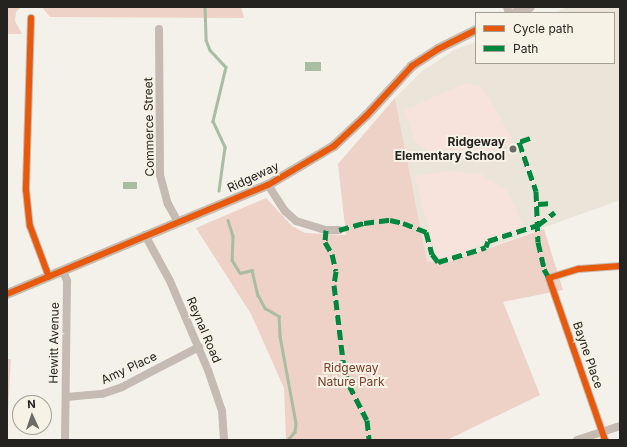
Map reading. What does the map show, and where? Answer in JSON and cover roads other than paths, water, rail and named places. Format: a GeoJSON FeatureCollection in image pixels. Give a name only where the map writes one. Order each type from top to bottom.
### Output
{"type":"FeatureCollection","features":[{"type":"Feature","properties":{"kind":"street"},"geometry":{"type":"LineString","coordinates":[[518,12],[530,7]]}},
{"type":"Feature","properties":{"kind":"street"},"geometry":{"type":"LineString","coordinates":[[31,18],[26,190],[30,226],[49,277]]}},
{"type":"Feature","properties":{"kind":"street","name":"Commerce Street"},"geometry":{"type":"LineString","coordinates":[[159,29],[160,175],[168,204],[178,222]]}},
{"type":"Feature","properties":{"kind":"street","name":"Ridgeway"},"geometry":{"type":"LineString","coordinates":[[7,294],[268,185],[334,146],[367,115],[412,66],[438,49],[475,30]]}},
{"type":"Feature","properties":{"kind":"street"},"geometry":{"type":"LineString","coordinates":[[268,185],[285,211],[296,221],[326,230],[339,230]]}},
{"type":"Feature","properties":{"kind":"street","name":"Reynal Road"},"geometry":{"type":"LineString","coordinates":[[145,236],[170,281],[199,347],[222,411],[224,440]]}},
{"type":"Feature","properties":{"kind":"street","name":"Bayne Place"},"geometry":{"type":"LineString","coordinates":[[605,440],[549,278],[579,269],[620,266]]}},
{"type":"Feature","properties":{"kind":"street","name":"Hewitt Avenue"},"geometry":{"type":"LineString","coordinates":[[63,271],[67,282],[65,440]]}},
{"type":"Feature","properties":{"kind":"street","name":"Amy Place"},"geometry":{"type":"LineString","coordinates":[[66,397],[102,394],[122,387],[199,347]]}},
{"type":"Feature","properties":{"kind":"street"},"geometry":{"type":"LineString","coordinates":[[577,440],[620,426]]}},
{"type":"Feature","properties":{"kind":"waterway"},"geometry":{"type":"LineString","coordinates":[[205,7],[206,40],[210,50],[226,67],[213,121],[225,147],[219,191]]}},
{"type":"Feature","properties":{"kind":"waterway"},"geometry":{"type":"LineString","coordinates":[[228,220],[233,236],[232,260],[240,273],[252,270],[258,295],[265,308],[279,316],[280,336],[296,423],[295,432],[288,440]]}},
{"type":"Feature","properties":{"kind":"place","name":"Ridgeway Elementary School"},"geometry":{"type":"Point","coordinates":[513,149]}},
{"type":"Feature","properties":{"kind":"park label","name":"Ridgeway Nature Park"},"geometry":{"type":"Point","coordinates":[351,375]}}]}
